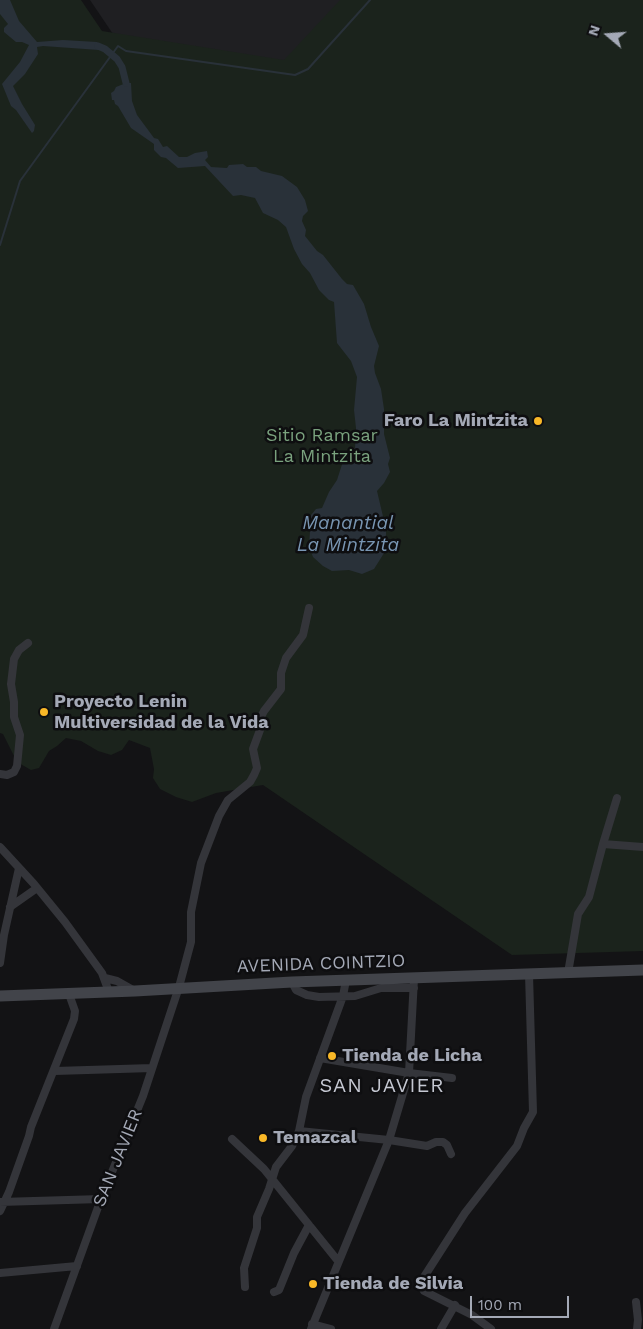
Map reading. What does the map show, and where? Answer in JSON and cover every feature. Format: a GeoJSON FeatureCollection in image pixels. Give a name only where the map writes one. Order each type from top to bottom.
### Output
{"type":"FeatureCollection","features":[{"type":"Feature","properties":{"kind":"main road","name":"AVENIDA COINTZIO"},"geometry":{"type":"LineString","coordinates":[[0,996],[346,980],[414,983],[530,974],[643,970]]}},
{"type":"Feature","properties":{"kind":"street","name":"SAN JAVIER"},"geometry":{"type":"LineString","coordinates":[[54,1329],[101,1198],[143,1096],[180,987],[191,942],[191,912],[201,863],[219,816],[228,800],[250,782],[257,768],[253,749],[254,741],[260,730],[261,717],[281,689],[281,673],[286,658],[303,635],[309,608]]}},
{"type":"Feature","properties":{"kind":"street"},"geometry":{"type":"LineString","coordinates":[[0,774],[7,775],[14,772],[17,766],[20,735],[14,717],[11,684],[14,659],[19,650],[28,643]]}},
{"type":"Feature","properties":{"kind":"street"},"geometry":{"type":"LineString","coordinates":[[568,973],[578,914],[589,897],[617,798]]}},
{"type":"Feature","properties":{"kind":"street"},"geometry":{"type":"LineString","coordinates":[[603,844],[643,847]]}},
{"type":"Feature","properties":{"kind":"street"},"geometry":{"type":"LineString","coordinates":[[0,847],[65,922],[105,978],[109,992]]}},
{"type":"Feature","properties":{"kind":"street"},"geometry":{"type":"LineString","coordinates":[[0,963],[1,934],[10,907],[19,868]]}},
{"type":"Feature","properties":{"kind":"street"},"geometry":{"type":"LineString","coordinates":[[10,907],[37,888]]}},
{"type":"Feature","properties":{"kind":"street"},"geometry":{"type":"LineString","coordinates":[[491,1329],[455,1305],[424,1291],[421,1286],[422,1280],[465,1213],[517,1146],[533,1112],[530,974]]}},
{"type":"Feature","properties":{"kind":"street"},"geometry":{"type":"LineString","coordinates":[[105,978],[117,981],[135,991]]}},
{"type":"Feature","properties":{"kind":"street"},"geometry":{"type":"LineString","coordinates":[[245,1286],[244,1268],[257,1228],[257,1217],[276,1167],[292,1146],[299,1131],[306,1097],[343,996],[346,980]]}},
{"type":"Feature","properties":{"kind":"street"},"geometry":{"type":"LineString","coordinates":[[292,982],[296,990],[319,998],[355,996],[381,988],[414,983],[409,1073],[389,1140],[311,1327],[331,1329]]}},
{"type":"Feature","properties":{"kind":"street"},"geometry":{"type":"LineString","coordinates":[[0,1211],[2,1202],[9,1192],[31,1127],[55,1071],[74,1019],[75,1011],[69,994]]}},
{"type":"Feature","properties":{"kind":"street"},"geometry":{"type":"LineString","coordinates":[[320,1058],[452,1078]]}},
{"type":"Feature","properties":{"kind":"street"},"geometry":{"type":"LineString","coordinates":[[55,1071],[152,1068]]}},
{"type":"Feature","properties":{"kind":"street"},"geometry":{"type":"LineString","coordinates":[[299,1131],[389,1140],[427,1146],[436,1142],[443,1142],[447,1145],[451,1154]]}},
{"type":"Feature","properties":{"kind":"street"},"geometry":{"type":"LineString","coordinates":[[232,1139],[272,1179],[338,1261]]}},
{"type":"Feature","properties":{"kind":"street"},"geometry":{"type":"LineString","coordinates":[[2,1202],[101,1198]]}},
{"type":"Feature","properties":{"kind":"street"},"geometry":{"type":"LineString","coordinates":[[274,1292],[279,1290],[294,1253],[309,1225]]}},
{"type":"Feature","properties":{"kind":"street"},"geometry":{"type":"LineString","coordinates":[[0,1273],[77,1266]]}},
{"type":"Feature","properties":{"kind":"street"},"geometry":{"type":"LineString","coordinates":[[636,1302],[638,1320],[636,1329]]}},
{"type":"Feature","properties":{"kind":"street"},"geometry":{"type":"LineString","coordinates":[[441,1329],[455,1305]]}},
{"type":"Feature","properties":{"kind":"shaded area"},"geometry":{"type":"Polygon","coordinates":[[[90,0],[354,0],[297,65],[115,37],[90,0]]]}},
{"type":"Feature","properties":{"kind":"green space","name":"Sitio Ramsar La Mintzita"},"geometry":{"type":"Polygon","coordinates":[[[0,0],[81,0],[102,31],[284,60],[340,0],[643,0],[643,951],[512,955],[263,785],[216,793],[192,802],[160,789],[153,778],[154,769],[150,748],[129,740],[122,750],[111,755],[98,751],[81,741],[66,738],[49,751],[39,768],[31,770],[17,762],[3,734],[0,733],[0,0]]]}},
{"type":"Feature","properties":{"kind":"water"},"geometry":{"type":"Polygon","coordinates":[[[0,0],[10,0],[19,21],[37,42],[63,40],[97,42],[99,50],[37,47],[38,54],[25,74],[13,86],[35,125],[32,133],[11,106],[2,84],[20,62],[29,45],[16,42],[4,32],[4,28],[8,24],[0,14],[0,0]]]}},
{"type":"Feature","properties":{"kind":"water","name":"Manantial La Mintzita"},"geometry":{"type":"Polygon","coordinates":[[[131,83],[132,101],[137,115],[163,147],[167,146],[179,157],[187,157],[195,153],[207,151],[208,157],[205,160],[211,167],[227,168],[229,165],[243,164],[247,167],[256,167],[261,171],[282,176],[297,187],[305,200],[308,211],[303,216],[302,221],[306,230],[305,236],[342,279],[347,284],[353,285],[364,304],[379,346],[374,366],[381,389],[384,409],[384,434],[390,458],[388,464],[390,472],[377,491],[386,529],[386,550],[374,569],[362,574],[349,570],[332,571],[313,557],[309,547],[311,515],[316,509],[322,508],[337,480],[345,455],[355,448],[356,428],[354,410],[357,377],[351,361],[337,343],[334,302],[329,300],[319,290],[310,273],[302,264],[286,227],[278,220],[263,213],[255,198],[241,195],[233,196],[205,166],[178,168],[154,150],[154,144],[131,128],[114,100],[112,100],[111,93],[116,87],[131,83]]]}},
{"type":"Feature","properties":{"kind":"waterway"},"geometry":{"type":"LineString","coordinates":[[0,245],[20,181],[118,46],[126,51],[295,75],[308,69],[370,0]]}},
{"type":"Feature","properties":{"kind":"waterway"},"geometry":{"type":"LineString","coordinates":[[98,46],[117,59],[122,67],[126,83]]}},
{"type":"Feature","properties":{"kind":"place","name":"Faro La Mintzita"},"geometry":{"type":"Point","coordinates":[538,421]}},
{"type":"Feature","properties":{"kind":"place","name":"Proyecto Lenin Multiversidad de la Vida"},"geometry":{"type":"Point","coordinates":[44,712]}},
{"type":"Feature","properties":{"kind":"place","name":"Tienda de Licha"},"geometry":{"type":"Point","coordinates":[332,1056]}},
{"type":"Feature","properties":{"kind":"place","name":"Temazcal"},"geometry":{"type":"Point","coordinates":[263,1138]}},
{"type":"Feature","properties":{"kind":"place","name":"Tienda de Silvia"},"geometry":{"type":"Point","coordinates":[313,1284]}},
{"type":"Feature","properties":{"kind":"district","name":"SAN JAVIER"},"geometry":{"type":"Point","coordinates":[382,1086]}}]}
